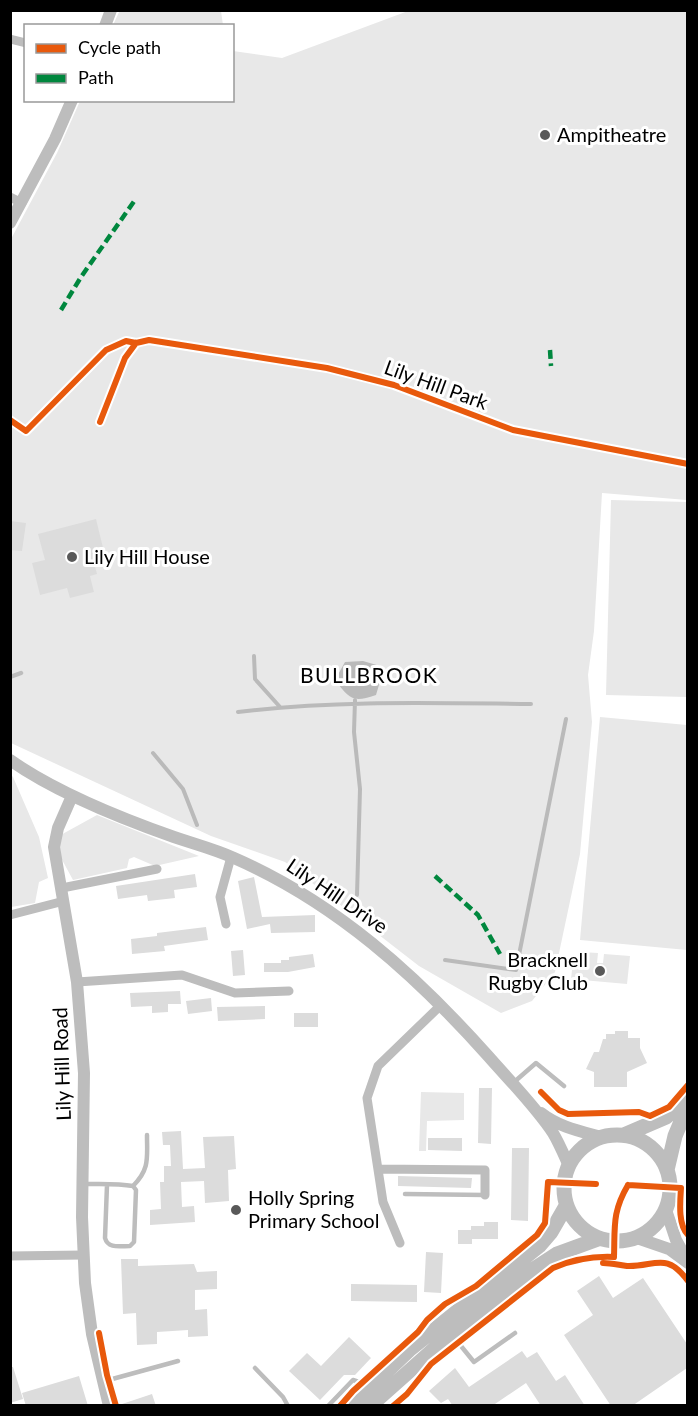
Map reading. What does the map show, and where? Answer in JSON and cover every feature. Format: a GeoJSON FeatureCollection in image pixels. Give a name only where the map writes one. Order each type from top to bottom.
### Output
{"type":"FeatureCollection","features":[{"type":"Feature","properties":{"kind":"main road"},"geometry":{"type":"LineString","coordinates":[[624,1135],[666,1117],[687,1098]]}},
{"type":"Feature","properties":{"kind":"main road"},"geometry":{"type":"LineString","coordinates":[[667,1170],[652,1146],[640,1139],[624,1135],[601,1137],[584,1147],[569,1166],[564,1189],[566,1206],[580,1227],[598,1239],[620,1242],[637,1238],[651,1231],[660,1222],[666,1210],[669,1197],[667,1170],[675,1136],[687,1105]]}},
{"type":"Feature","properties":{"kind":"main road"},"geometry":{"type":"LineString","coordinates":[[350,1406],[369,1386],[454,1313],[538,1246],[551,1232],[566,1206]]}},
{"type":"Feature","properties":{"kind":"main road"},"geometry":{"type":"LineString","coordinates":[[370,1406],[451,1334],[544,1262],[598,1239]]}},
{"type":"Feature","properties":{"kind":"street"},"geometry":{"type":"LineString","coordinates":[[10,223],[16,200],[55,139],[71,102]]}},
{"type":"Feature","properties":{"kind":"street"},"geometry":{"type":"LineString","coordinates":[[10,760],[72,796]]}},
{"type":"Feature","properties":{"kind":"street","name":"Lily Hill Drive"},"geometry":{"type":"LineString","coordinates":[[72,796],[173,837],[231,857],[293,886],[349,924],[378,947],[441,1005],[553,1133],[569,1166]]}},
{"type":"Feature","properties":{"kind":"street","name":"Lily Hill Road"},"geometry":{"type":"LineString","coordinates":[[72,796],[58,828],[54,847],[77,982],[84,1073],[83,1255],[92,1334],[108,1406]]}},
{"type":"Feature","properties":{"kind":"street"},"geometry":{"type":"LineString","coordinates":[[226,924],[220,897],[231,857]]}},
{"type":"Feature","properties":{"kind":"street"},"geometry":{"type":"LineString","coordinates":[[62,888],[157,869]]}},
{"type":"Feature","properties":{"kind":"street"},"geometry":{"type":"LineString","coordinates":[[10,915],[64,901]]}},
{"type":"Feature","properties":{"kind":"street"},"geometry":{"type":"LineString","coordinates":[[77,982],[182,975],[235,993],[288,991]]}},
{"type":"Feature","properties":{"kind":"street"},"geometry":{"type":"LineString","coordinates":[[400,1243],[383,1202],[367,1098],[378,1066],[441,1005]]}},
{"type":"Feature","properties":{"kind":"street","name":"Lily Hill Drive"},"geometry":{"type":"LineString","coordinates":[[529,1103],[557,1124],[601,1137]]}},
{"type":"Feature","properties":{"kind":"street"},"geometry":{"type":"LineString","coordinates":[[378,1169],[485,1170],[485,1195]]}},
{"type":"Feature","properties":{"kind":"street"},"geometry":{"type":"LineString","coordinates":[[666,1210],[676,1240],[687,1262]]}},
{"type":"Feature","properties":{"kind":"street"},"geometry":{"type":"LineString","coordinates":[[637,1238],[669,1249],[687,1262]]}},
{"type":"Feature","properties":{"kind":"street"},"geometry":{"type":"LineString","coordinates":[[10,1256],[83,1255]]}},
{"type":"Feature","properties":{"kind":"lane"},"geometry":{"type":"LineString","coordinates":[[10,420],[26,431]]}},
{"type":"Feature","properties":{"kind":"lane"},"geometry":{"type":"LineString","coordinates":[[10,677],[21,674]]}},
{"type":"Feature","properties":{"kind":"lane"},"geometry":{"type":"LineString","coordinates":[[512,1084],[536,1064],[564,1086]]}},
{"type":"Feature","properties":{"kind":"lane"},"geometry":{"type":"LineString","coordinates":[[133,1186],[146,1171],[147,1135]]}},
{"type":"Feature","properties":{"kind":"lane"},"geometry":{"type":"LineString","coordinates":[[82,1184],[133,1186]]}},
{"type":"Feature","properties":{"kind":"lane"},"geometry":{"type":"LineString","coordinates":[[107,1185],[105,1238],[106,1243],[111,1246],[130,1246],[134,1242],[136,1190],[133,1186]]}},
{"type":"Feature","properties":{"kind":"lane"},"geometry":{"type":"LineString","coordinates":[[405,1194],[485,1195]]}},
{"type":"Feature","properties":{"kind":"lane"},"geometry":{"type":"LineString","coordinates":[[451,1334],[474,1362],[515,1333]]}},
{"type":"Feature","properties":{"kind":"lane"},"geometry":{"type":"LineString","coordinates":[[102,1382],[178,1361]]}},
{"type":"Feature","properties":{"kind":"lane"},"geometry":{"type":"LineString","coordinates":[[255,1368],[283,1397],[288,1406]]}},
{"type":"Feature","properties":{"kind":"lane"},"geometry":{"type":"LineString","coordinates":[[328,1406],[353,1380],[369,1386]]}},
{"type":"Feature","properties":{"kind":"shaded area"},"geometry":{"type":"Polygon","coordinates":[[[120,10],[221,11],[223,24],[113,24],[120,10]]]}},
{"type":"Feature","properties":{"kind":"shaded area"},"geometry":{"type":"Polygon","coordinates":[[[408,11],[687,11],[687,500],[602,493],[594,631],[588,675],[592,722],[580,854],[555,972],[532,1001],[501,1013],[419,966],[285,862],[211,836],[11,743],[11,239],[57,153],[80,102],[234,102],[234,51],[282,58],[408,11]]]}},
{"type":"Feature","properties":{"kind":"shaded area"},"geometry":{"type":"Polygon","coordinates":[[[611,500],[687,502],[687,697],[606,695],[611,500]]]}},
{"type":"Feature","properties":{"kind":"shaded area"},"geometry":{"type":"Polygon","coordinates":[[[363,661],[380,666],[381,678],[376,695],[356,699],[348,695],[335,680],[345,662],[363,661]]]}},
{"type":"Feature","properties":{"kind":"shaded area"},"geometry":{"type":"Polygon","coordinates":[[[600,717],[687,725],[687,950],[580,940],[600,717]]]}},
{"type":"Feature","properties":{"kind":"shaded area"},"geometry":{"type":"Polygon","coordinates":[[[11,775],[39,837],[48,878],[39,882],[35,903],[11,907],[11,775]]]}},
{"type":"Feature","properties":{"kind":"shaded area"},"geometry":{"type":"Polygon","coordinates":[[[97,815],[199,856],[155,866],[134,857],[129,859],[127,868],[73,880],[60,856],[57,837],[97,815]]]}},
{"type":"Feature","properties":{"kind":"shaded area","name":"Bracknell Rugby Club"},"geometry":{"type":"Polygon","coordinates":[[[581,952],[598,953],[597,963],[603,963],[604,954],[630,956],[627,984],[571,979],[573,961],[580,961],[581,952]]]}},
{"type":"Feature","properties":{"kind":"shaded area"},"geometry":{"type":"Polygon","coordinates":[[[421,1092],[464,1093],[464,1120],[427,1121],[426,1151],[419,1151],[421,1092]]]}},
{"type":"Feature","properties":{"kind":"building","name":"Lily Hill House"},"geometry":{"type":"Polygon","coordinates":[[[96,519],[105,556],[93,559],[97,574],[90,576],[94,592],[70,598],[67,588],[40,595],[32,563],[45,560],[38,534],[96,519]]]}},
{"type":"Feature","properties":{"kind":"building"},"geometry":{"type":"Polygon","coordinates":[[[10,521],[26,523],[22,551],[10,550],[10,521]]]}},
{"type":"Feature","properties":{"kind":"building"},"geometry":{"type":"Polygon","coordinates":[[[195,874],[197,887],[174,890],[175,898],[148,901],[147,895],[118,899],[116,886],[195,874]]]}},
{"type":"Feature","properties":{"kind":"building"},"geometry":{"type":"Polygon","coordinates":[[[254,877],[262,917],[315,915],[315,932],[271,933],[270,924],[247,929],[238,881],[254,877]]]}},
{"type":"Feature","properties":{"kind":"building"},"geometry":{"type":"Polygon","coordinates":[[[206,927],[208,940],[164,946],[165,951],[132,954],[131,939],[157,936],[157,933],[206,927]]]}},
{"type":"Feature","properties":{"kind":"building"},"geometry":{"type":"Polygon","coordinates":[[[243,950],[245,975],[233,976],[231,951],[243,950]]]}},
{"type":"Feature","properties":{"kind":"building"},"geometry":{"type":"Polygon","coordinates":[[[313,954],[315,967],[288,972],[264,972],[264,963],[281,963],[281,960],[289,960],[289,957],[313,954]]]}},
{"type":"Feature","properties":{"kind":"building"},"geometry":{"type":"Polygon","coordinates":[[[180,991],[181,1004],[168,1004],[168,1012],[152,1013],[152,1006],[131,1007],[130,993],[180,991]]]}},
{"type":"Feature","properties":{"kind":"building"},"geometry":{"type":"Polygon","coordinates":[[[211,998],[212,1011],[188,1014],[186,1001],[211,998]]]}},
{"type":"Feature","properties":{"kind":"building"},"geometry":{"type":"Polygon","coordinates":[[[265,1006],[265,1019],[218,1021],[217,1007],[265,1006]]]}},
{"type":"Feature","properties":{"kind":"building"},"geometry":{"type":"Polygon","coordinates":[[[294,1013],[318,1013],[318,1027],[294,1027],[294,1013]]]}},
{"type":"Feature","properties":{"kind":"building"},"geometry":{"type":"Polygon","coordinates":[[[615,1031],[628,1031],[628,1038],[640,1038],[640,1048],[647,1063],[627,1072],[627,1087],[594,1087],[594,1072],[586,1069],[594,1052],[599,1052],[603,1039],[606,1039],[606,1034],[615,1034],[615,1031]]]}},
{"type":"Feature","properties":{"kind":"building"},"geometry":{"type":"Polygon","coordinates":[[[479,1088],[492,1088],[491,1144],[478,1143],[479,1088]]]}},
{"type":"Feature","properties":{"kind":"building"},"geometry":{"type":"Polygon","coordinates":[[[181,1131],[183,1169],[205,1168],[203,1137],[234,1136],[236,1169],[228,1170],[229,1201],[205,1203],[204,1181],[181,1182],[182,1207],[194,1206],[195,1222],[150,1225],[150,1210],[161,1209],[160,1182],[164,1182],[164,1166],[171,1166],[170,1145],[163,1145],[162,1132],[181,1131]]]}},
{"type":"Feature","properties":{"kind":"building"},"geometry":{"type":"Polygon","coordinates":[[[428,1138],[462,1138],[462,1151],[428,1150],[428,1138]]]}},
{"type":"Feature","properties":{"kind":"building"},"geometry":{"type":"Polygon","coordinates":[[[512,1148],[529,1148],[528,1221],[511,1220],[512,1148]]]}},
{"type":"Feature","properties":{"kind":"building"},"geometry":{"type":"Polygon","coordinates":[[[398,1176],[472,1178],[471,1188],[398,1186],[398,1176]]]}},
{"type":"Feature","properties":{"kind":"building"},"geometry":{"type":"Polygon","coordinates":[[[484,1222],[498,1222],[498,1239],[472,1239],[472,1244],[458,1244],[458,1230],[471,1230],[471,1226],[484,1226],[484,1222]]]}},
{"type":"Feature","properties":{"kind":"building"},"geometry":{"type":"Polygon","coordinates":[[[426,1252],[443,1253],[441,1293],[424,1292],[426,1252]]]}},
{"type":"Feature","properties":{"kind":"building"},"geometry":{"type":"Polygon","coordinates":[[[121,1259],[138,1259],[138,1266],[194,1264],[197,1272],[217,1271],[217,1289],[195,1290],[195,1310],[207,1309],[208,1336],[188,1337],[188,1330],[157,1332],[157,1344],[137,1345],[136,1313],[123,1314],[121,1259]]]}},
{"type":"Feature","properties":{"kind":"building"},"geometry":{"type":"Polygon","coordinates":[[[599,1276],[613,1298],[643,1278],[687,1344],[687,1368],[632,1406],[611,1406],[564,1335],[593,1315],[577,1291],[599,1276]]]}},
{"type":"Feature","properties":{"kind":"building"},"geometry":{"type":"Polygon","coordinates":[[[351,1284],[417,1285],[417,1302],[351,1301],[351,1284]]]}},
{"type":"Feature","properties":{"kind":"building"},"geometry":{"type":"Polygon","coordinates":[[[349,1337],[371,1358],[355,1375],[344,1375],[320,1400],[289,1371],[307,1353],[321,1366],[349,1337]]]}},
{"type":"Feature","properties":{"kind":"building"},"geometry":{"type":"Polygon","coordinates":[[[522,1351],[527,1358],[537,1352],[556,1381],[565,1375],[585,1406],[541,1406],[526,1383],[492,1406],[453,1406],[448,1399],[441,1403],[429,1391],[455,1368],[469,1387],[522,1351]]]}},
{"type":"Feature","properties":{"kind":"building"},"geometry":{"type":"Polygon","coordinates":[[[10,1367],[13,1367],[23,1399],[10,1403],[10,1367]]]}},
{"type":"Feature","properties":{"kind":"building"},"geometry":{"type":"Polygon","coordinates":[[[79,1376],[88,1406],[26,1406],[22,1393],[79,1376]]]}},
{"type":"Feature","properties":{"kind":"building"},"geometry":{"type":"Polygon","coordinates":[[[152,1394],[156,1406],[123,1406],[122,1404],[152,1394]]]}},
{"type":"Feature","properties":{"kind":"waterway"},"geometry":{"type":"LineString","coordinates":[[254,656],[255,679],[280,707]]}},
{"type":"Feature","properties":{"kind":"waterway"},"geometry":{"type":"LineString","coordinates":[[355,700],[354,732],[360,789],[357,895]]}},
{"type":"Feature","properties":{"kind":"waterway"},"geometry":{"type":"LineString","coordinates":[[238,712],[348,704],[531,704]]}},
{"type":"Feature","properties":{"kind":"waterway"},"geometry":{"type":"LineString","coordinates":[[445,960],[516,970],[566,719]]}},
{"type":"Feature","properties":{"kind":"waterway"},"geometry":{"type":"LineString","coordinates":[[153,753],[183,789],[197,825]]}},
{"type":"Feature","properties":{"kind":"marked path"},"geometry":{"type":"LineString","coordinates":[[61,310],[81,277],[135,200]]}},
{"type":"Feature","properties":{"kind":"marked path"},"geometry":{"type":"LineString","coordinates":[[550,350],[551,366]]}},
{"type":"Feature","properties":{"kind":"marked path"},"geometry":{"type":"LineString","coordinates":[[435,876],[478,915],[500,954]]}},
{"type":"Feature","properties":{"kind":"cycle path","name":"Lily Hill Park"},"geometry":{"type":"LineString","coordinates":[[10,420],[26,431],[106,350],[126,341],[136,343],[149,340],[327,368],[394,385],[513,430],[688,464]]}},
{"type":"Feature","properties":{"kind":"cycle path"},"geometry":{"type":"LineString","coordinates":[[100,422],[125,358],[136,343]]}},
{"type":"Feature","properties":{"kind":"cycle path"},"geometry":{"type":"LineString","coordinates":[[541,1092],[559,1110],[568,1114],[639,1112],[650,1116],[669,1107],[688,1085]]}},
{"type":"Feature","properties":{"kind":"cycle path"},"geometry":{"type":"LineString","coordinates":[[340,1406],[445,1304],[476,1286],[537,1235],[545,1223],[548,1182],[596,1184]]}},
{"type":"Feature","properties":{"kind":"cycle path"},"geometry":{"type":"LineString","coordinates":[[628,1185],[681,1188],[681,1220],[688,1235]]}},
{"type":"Feature","properties":{"kind":"cycle path"},"geometry":{"type":"LineString","coordinates":[[393,1406],[407,1394],[431,1364],[553,1268],[583,1259],[614,1257],[617,1212],[628,1185]]}},
{"type":"Feature","properties":{"kind":"cycle path"},"geometry":{"type":"LineString","coordinates":[[603,1263],[627,1266],[666,1263],[673,1266],[688,1281]]}},
{"type":"Feature","properties":{"kind":"cycle path"},"geometry":{"type":"LineString","coordinates":[[99,1333],[116,1406]]}},
{"type":"Feature","properties":{"kind":"place","name":"Ampitheatre"},"geometry":{"type":"Point","coordinates":[545,135]}},
{"type":"Feature","properties":{"kind":"place","name":"Lily Hill House"},"geometry":{"type":"Point","coordinates":[72,557]}},
{"type":"Feature","properties":{"kind":"place","name":"Bracknell Rugby Club"},"geometry":{"type":"Point","coordinates":[600,971]}},
{"type":"Feature","properties":{"kind":"place","name":"Holly Spring Primary School"},"geometry":{"type":"Point","coordinates":[236,1210]}},
{"type":"Feature","properties":{"kind":"district","name":"BULLBROOK"},"geometry":{"type":"Point","coordinates":[369,676]}}]}
